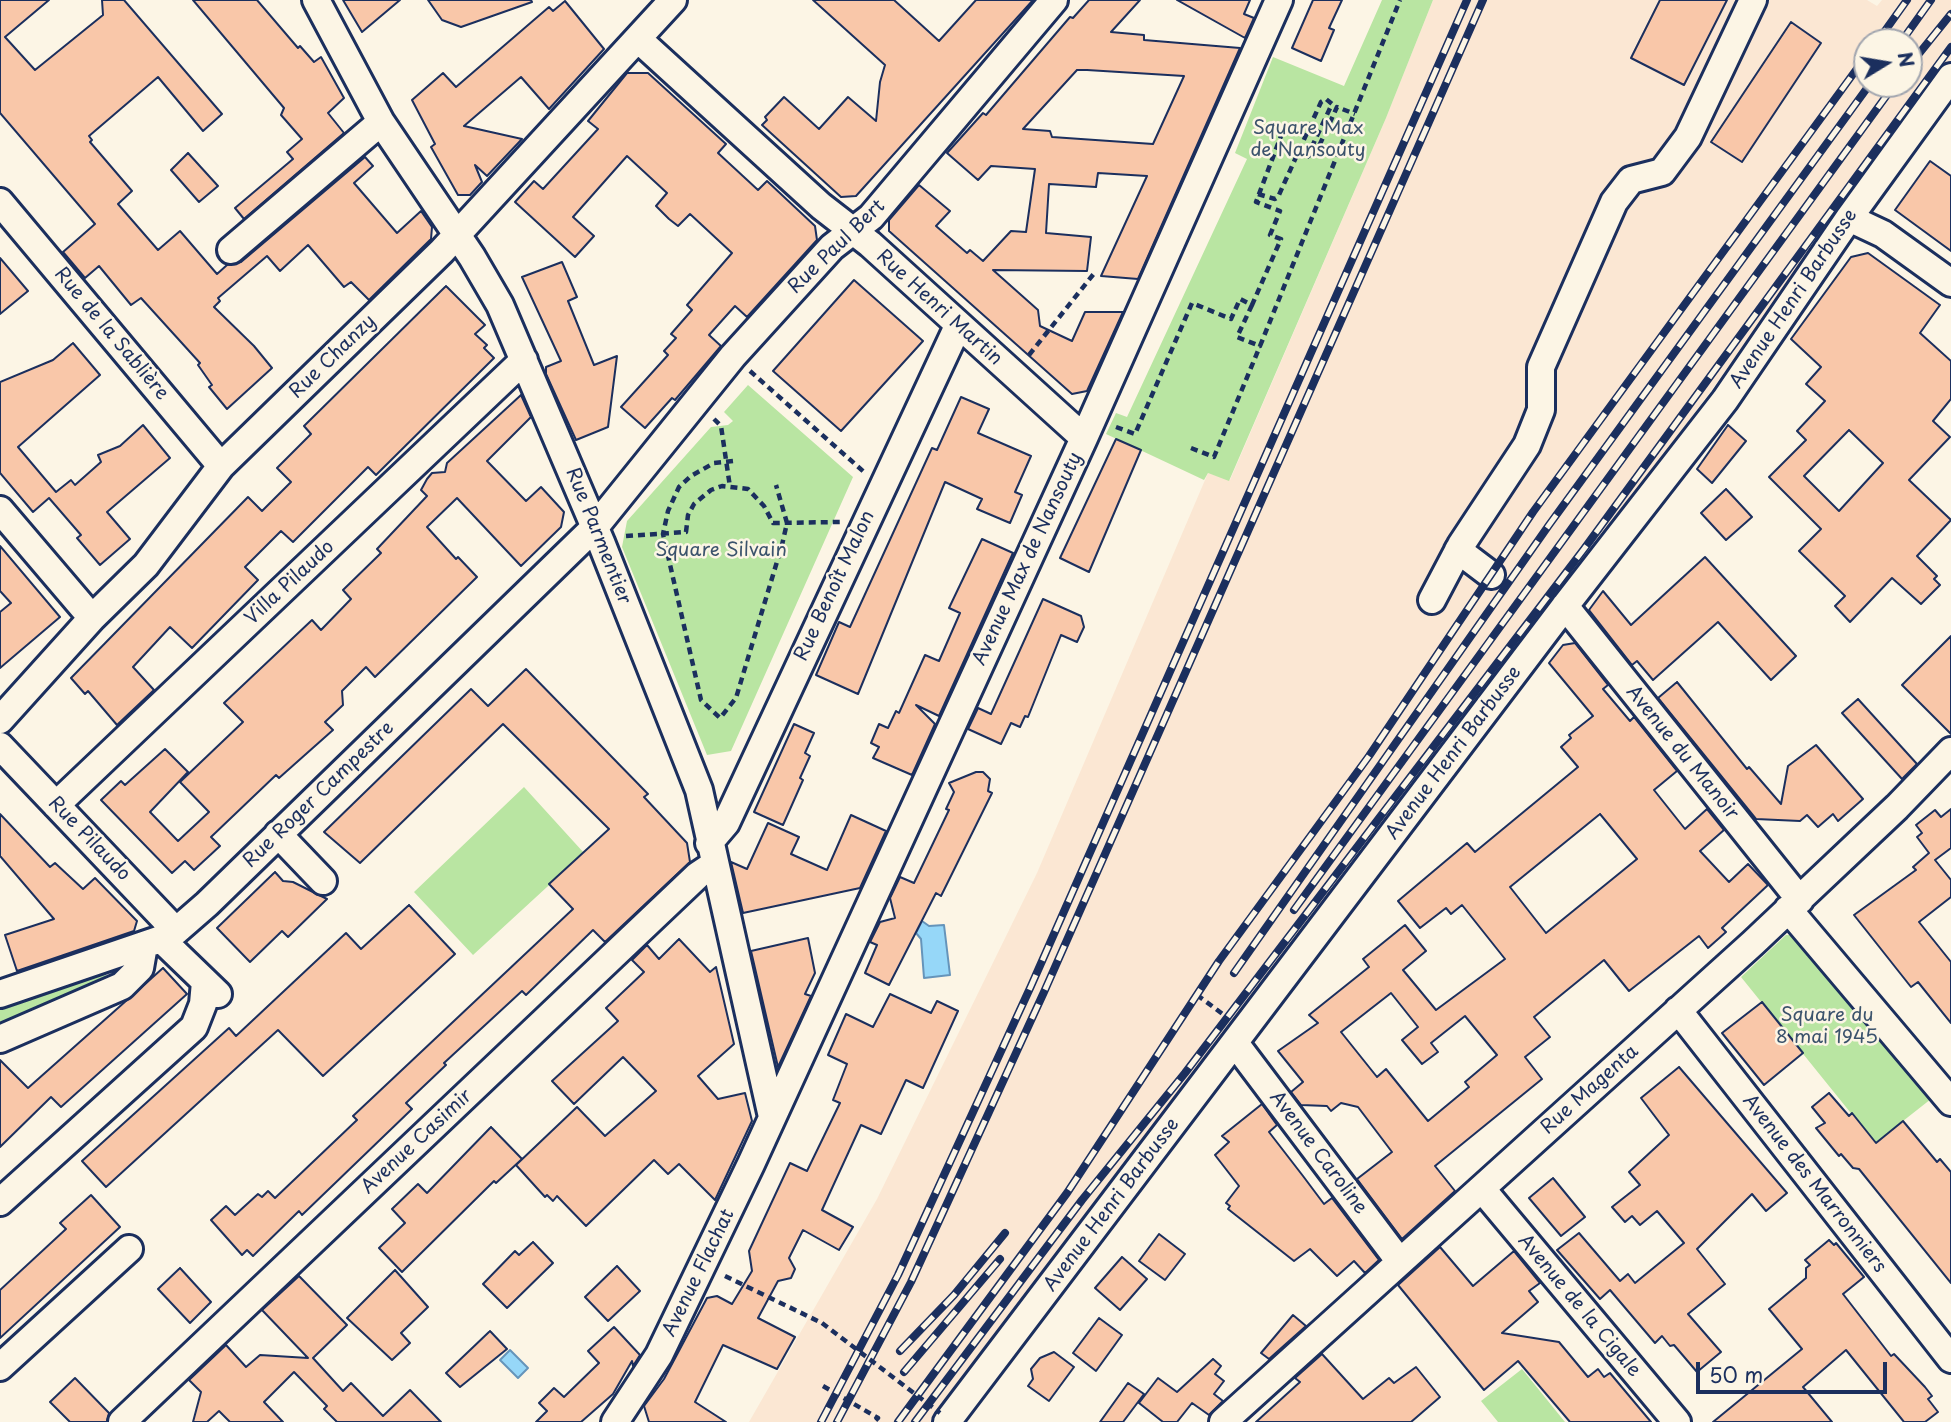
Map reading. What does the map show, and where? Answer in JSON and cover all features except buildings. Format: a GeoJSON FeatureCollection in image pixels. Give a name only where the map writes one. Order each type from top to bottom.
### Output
{"type":"FeatureCollection","features":[{"type":"Feature","properties":{"kind":"street","name":"Rue Parmentier"},"geometry":{"type":"LineString","coordinates":[[316,0],[381,121],[458,234],[500,305],[605,531],[699,790],[711,854],[772,1117]]}},
{"type":"Feature","properties":{"kind":"street","name":"Rue Chanzy"},"geometry":{"type":"LineString","coordinates":[[0,720],[92,618],[146,565],[221,466],[458,234],[673,0]]}},
{"type":"Feature","properties":{"kind":"street","name":"Rue Paul Bert"},"geometry":{"type":"LineString","coordinates":[[605,531],[733,356],[832,247],[854,233],[871,217],[1054,0]]}},
{"type":"Feature","properties":{"kind":"street","name":"Avenue Max de Nansouty"},"geometry":{"type":"LineString","coordinates":[[772,1117],[1088,428],[1279,0]]}},
{"type":"Feature","properties":{"kind":"street"},"geometry":{"type":"LineString","coordinates":[[1432,600],[1458,550],[1527,445],[1541,410],[1541,367],[1614,202],[1631,180],[1662,172],[1688,137],[1753,0]]}},
{"type":"Feature","properties":{"kind":"street","name":"Rue Henri Martin"},"geometry":{"type":"LineString","coordinates":[[638,39],[1013,375],[1088,428]]}},
{"type":"Feature","properties":{"kind":"street","name":"Avenue Henri Barbusse"},"geometry":{"type":"LineString","coordinates":[[944,1418],[1235,1043],[1565,606],[1725,400],[1849,218],[1951,77]]}},
{"type":"Feature","properties":{"kind":"street"},"geometry":{"type":"LineString","coordinates":[[231,250],[381,121]]}},
{"type":"Feature","properties":{"kind":"street","name":"Rue de la Sablière"},"geometry":{"type":"LineString","coordinates":[[0,202],[221,466]]}},
{"type":"Feature","properties":{"kind":"street"},"geometry":{"type":"LineString","coordinates":[[1849,218],[1883,234],[1951,283]]}},
{"type":"Feature","properties":{"kind":"street","name":"Rue Benoît Malon"},"geometry":{"type":"LineString","coordinates":[[711,854],[958,326]]}},
{"type":"Feature","properties":{"kind":"street","name":"Villa Pilaudo"},"geometry":{"type":"LineString","coordinates":[[56,805],[524,360]]}},
{"type":"Feature","properties":{"kind":"street"},"geometry":{"type":"LineString","coordinates":[[0,510],[92,618]]}},
{"type":"Feature","properties":{"kind":"street","name":"Rue Roger Campestre"},"geometry":{"type":"LineString","coordinates":[[0,994],[161,939],[605,531]]}},
{"type":"Feature","properties":{"kind":"street"},"geometry":{"type":"LineString","coordinates":[[1458,550],[1491,575]]}},
{"type":"Feature","properties":{"kind":"street","name":"Avenue du Manoir"},"geometry":{"type":"LineString","coordinates":[[1565,606],[1794,905],[1951,1102]]}},
{"type":"Feature","properties":{"kind":"street","name":"Rue Pilaudo"},"geometry":{"type":"LineString","coordinates":[[0,746],[56,805],[161,939],[213,989],[203,1004],[194,1027],[0,1202]]}},
{"type":"Feature","properties":{"kind":"street","name":"Rue Magenta"},"geometry":{"type":"LineString","coordinates":[[1223,1422],[1794,905],[1951,751]]}},
{"type":"Feature","properties":{"kind":"street"},"geometry":{"type":"LineString","coordinates":[[278,834],[323,881]]}},
{"type":"Feature","properties":{"kind":"street","name":"Avenue Casimir"},"geometry":{"type":"LineString","coordinates":[[122,1422],[698,875],[711,854]]}},
{"type":"Feature","properties":{"kind":"street"},"geometry":{"type":"LineString","coordinates":[[0,1039],[122,986],[140,968],[161,939]]}},
{"type":"Feature","properties":{"kind":"street","name":"Avenue des Marronniers"},"geometry":{"type":"LineString","coordinates":[[1678,1010],[1951,1359]]}},
{"type":"Feature","properties":{"kind":"street","name":"Avenue Caroline"},"geometry":{"type":"LineString","coordinates":[[1235,1043],[1401,1262]]}},
{"type":"Feature","properties":{"kind":"street","name":"Avenue Flachat"},"geometry":{"type":"LineString","coordinates":[[615,1422],[659,1355],[772,1117]]}},
{"type":"Feature","properties":{"kind":"street","name":"Avenue de la Cigale"},"geometry":{"type":"LineString","coordinates":[[1482,1189],[1677,1422]]}},
{"type":"Feature","properties":{"kind":"street"},"geometry":{"type":"LineString","coordinates":[[0,1367],[129,1249]]}},
{"type":"Feature","properties":{"kind":"path"},"geometry":{"type":"LineString","coordinates":[[1191,448],[1214,457],[1400,0]]}},
{"type":"Feature","properties":{"kind":"path"},"geometry":{"type":"LineString","coordinates":[[1258,194],[1275,199],[1280,193],[1321,102],[1329,100],[1332,104],[1308,155],[1310,158],[1315,155],[1337,107],[1355,114]]}},
{"type":"Feature","properties":{"kind":"path"},"geometry":{"type":"LineString","coordinates":[[1260,346],[1237,337],[1280,239],[1270,235],[1280,211],[1256,202],[1281,136]]}},
{"type":"Feature","properties":{"kind":"path"},"geometry":{"type":"LineString","coordinates":[[1013,375],[1096,271]]}},
{"type":"Feature","properties":{"kind":"path"},"geometry":{"type":"LineString","coordinates":[[1088,428],[1135,434],[1192,303],[1231,320],[1240,299],[1252,304]]}},
{"type":"Feature","properties":{"kind":"path"},"geometry":{"type":"LineString","coordinates":[[733,356],[881,486]]}},
{"type":"Feature","properties":{"kind":"path"},"geometry":{"type":"LineString","coordinates":[[710,416],[721,426],[730,487]]}},
{"type":"Feature","properties":{"kind":"path"},"geometry":{"type":"LineString","coordinates":[[733,461],[714,463],[691,476],[679,487],[667,510],[663,534],[701,700],[720,718],[736,698],[787,523],[776,485]]}},
{"type":"Feature","properties":{"kind":"path"},"geometry":{"type":"LineString","coordinates":[[605,531],[663,534],[686,532],[694,504],[711,490],[730,487],[748,489],[764,506],[773,523],[833,520],[863,526]]}},
{"type":"Feature","properties":{"kind":"path"},"geometry":{"type":"LineString","coordinates":[[1197,995],[1226,1016]]}},
{"type":"Feature","properties":{"kind":"path"},"geometry":{"type":"LineString","coordinates":[[703,1265],[822,1323],[944,1418]]}},
{"type":"Feature","properties":{"kind":"path"},"geometry":{"type":"LineString","coordinates":[[823,1386],[878,1418],[874,1422]]}},
{"type":"Feature","properties":{"kind":"shaded area"},"geometry":{"type":"Polygon","coordinates":[[[1433,0],[1867,0],[1877,6],[1882,0],[1951,0],[1951,66],[1396,817],[940,1422],[749,1422],[877,1199],[1037,873],[1208,473],[1230,480],[1386,118],[1433,0]]]}},
{"type":"Feature","properties":{"kind":"green space","name":"Square Max de Nansouty"},"geometry":{"type":"Polygon","coordinates":[[[1382,0],[1433,0],[1386,118],[1229,481],[1208,473],[1204,480],[1106,434],[1116,413],[1127,417],[1247,159],[1235,153],[1273,57],[1344,86],[1382,0]]]}},
{"type":"Feature","properties":{"kind":"green space","name":"Square Silvain"},"geometry":{"type":"Polygon","coordinates":[[[748,385],[853,477],[731,751],[707,755],[622,547],[627,521],[711,427],[728,425],[733,421],[724,412],[748,385]]]}},
{"type":"Feature","properties":{"kind":"green space"},"geometry":{"type":"Polygon","coordinates":[[[524,787],[584,853],[473,955],[414,892],[524,787]]]}},
{"type":"Feature","properties":{"kind":"green space","name":"Square du 8 mai 1945"},"geometry":{"type":"Polygon","coordinates":[[[1786,935],[1798,935],[1931,1099],[1875,1143],[1741,977],[1786,935]]]}},
{"type":"Feature","properties":{"kind":"green space"},"geometry":{"type":"Polygon","coordinates":[[[105,972],[106,976],[0,1023],[0,1009],[105,972]]]}},
{"type":"Feature","properties":{"kind":"green space"},"geometry":{"type":"Polygon","coordinates":[[[1522,1369],[1565,1422],[1498,1422],[1481,1401],[1522,1369]]]}},
{"type":"Feature","properties":{"kind":"water"},"geometry":{"type":"Polygon","coordinates":[[[922,921],[929,926],[944,925],[950,975],[924,978],[921,939],[916,933],[922,921]]]}},
{"type":"Feature","properties":{"kind":"water"},"geometry":{"type":"Polygon","coordinates":[[[510,1350],[528,1368],[518,1378],[500,1360],[510,1350]]]}},
{"type":"Feature","properties":{"kind":"railway"},"geometry":{"type":"LineString","coordinates":[[821,1422],[898,1275],[1031,986],[1467,0]]}},
{"type":"Feature","properties":{"kind":"railway"},"geometry":{"type":"LineString","coordinates":[[837,1422],[911,1282],[1044,992],[1483,0]]}},
{"type":"Feature","properties":{"kind":"railway"},"geometry":{"type":"LineString","coordinates":[[1887,28],[1907,0]]}},
{"type":"Feature","properties":{"kind":"railway"},"geometry":{"type":"LineString","coordinates":[[1911,28],[1931,0]]}},
{"type":"Feature","properties":{"kind":"railway"},"geometry":{"type":"LineString","coordinates":[[1923,49],[1951,14]]}},
{"type":"Feature","properties":{"kind":"railway"},"geometry":{"type":"LineString","coordinates":[[915,1422],[1082,1200],[1185,1073],[1584,549],[1951,47]]}},
{"type":"Feature","properties":{"kind":"railway"},"geometry":{"type":"LineString","coordinates":[[898,1422],[1067,1193],[1219,961],[1369,756],[1533,512],[1853,74]]}},
{"type":"Feature","properties":{"kind":"railway"},"geometry":{"type":"LineString","coordinates":[[1234,973],[1549,525],[1860,98]]}},
{"type":"Feature","properties":{"kind":"railway"},"geometry":{"type":"LineString","coordinates":[[1294,910],[1885,98]]}},
{"type":"Feature","properties":{"kind":"railway"},"geometry":{"type":"LineString","coordinates":[[900,1351],[954,1295],[1005,1233]]}},
{"type":"Feature","properties":{"kind":"railway"},"geometry":{"type":"LineString","coordinates":[[904,1372],[1000,1259]]}}]}
